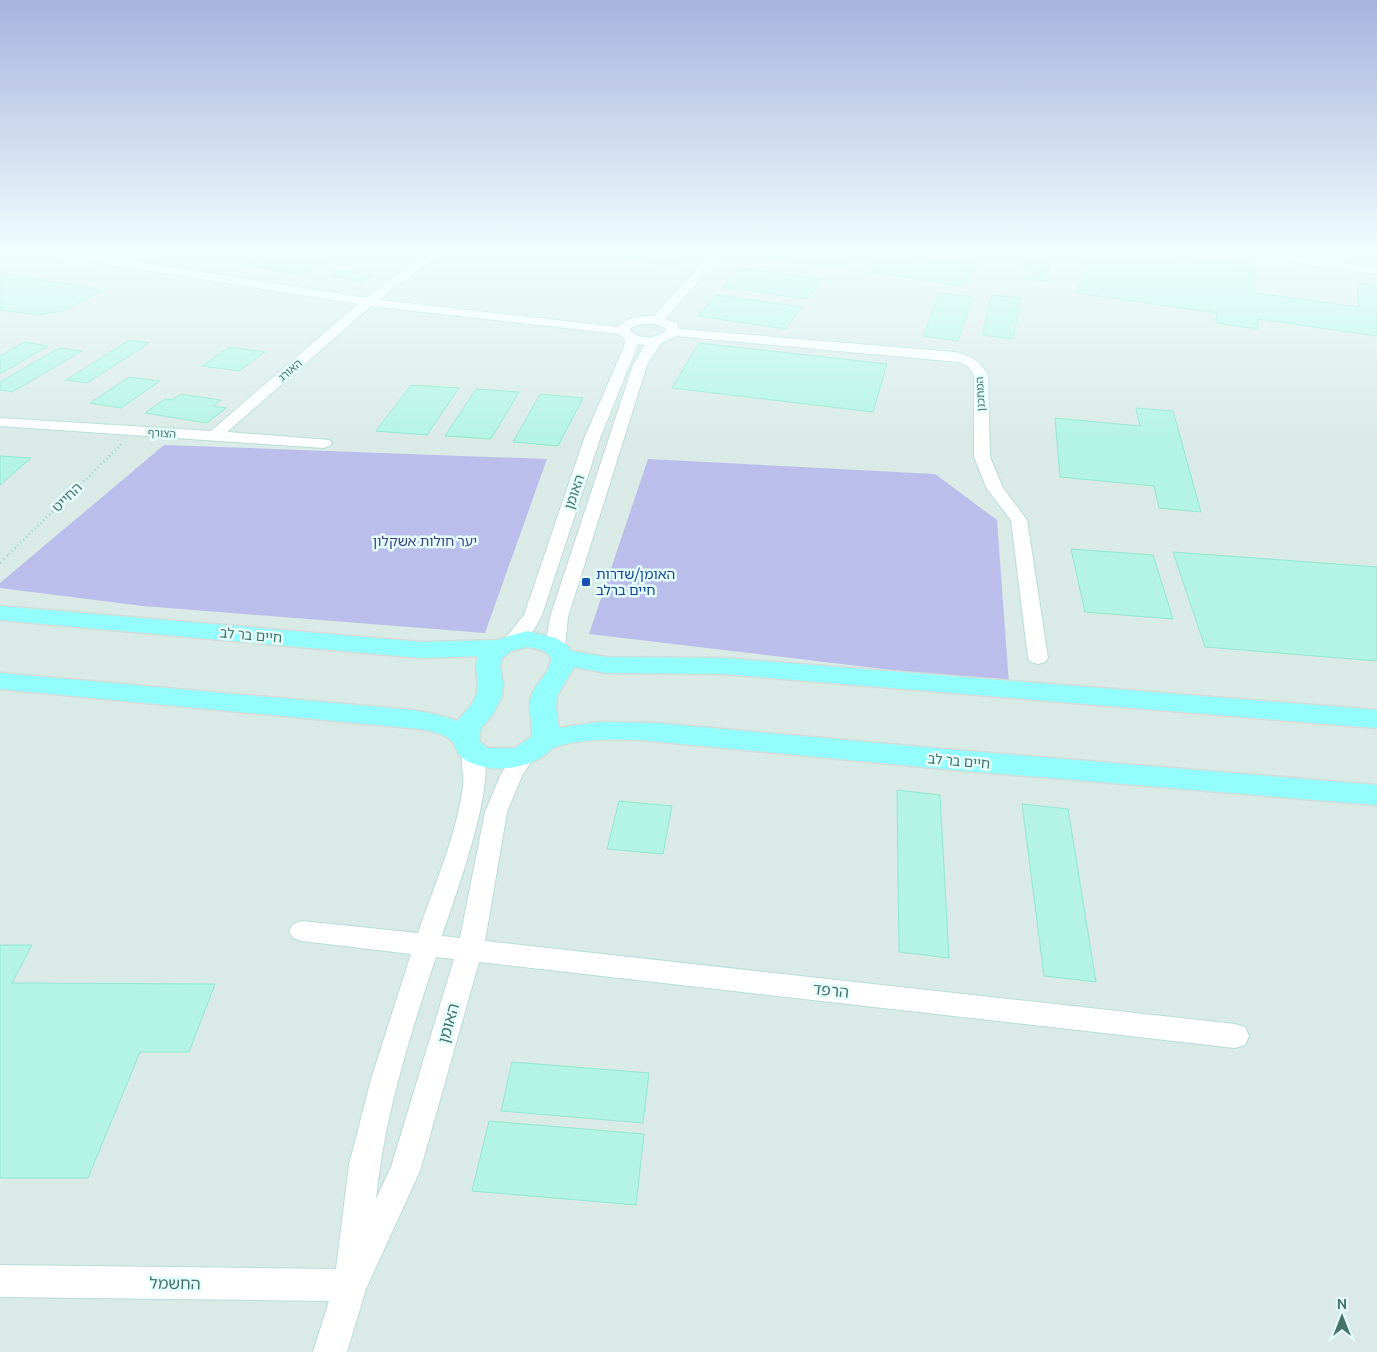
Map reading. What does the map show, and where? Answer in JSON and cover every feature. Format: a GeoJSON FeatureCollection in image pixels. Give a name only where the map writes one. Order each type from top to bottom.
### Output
{"type":"FeatureCollection","features":[{"type":"Feature","properties":{"kind":"main road","name":"חיים בר לב"},"geometry":{"type":"LineString","coordinates":[[0,613],[422,650],[475,649],[534,640],[559,652]]}},
{"type":"Feature","properties":{"kind":"main road"},"geometry":{"type":"LineString","coordinates":[[470,745],[469,724],[482,710],[491,687],[487,670],[488,661],[493,654],[506,644]]}},
{"type":"Feature","properties":{"kind":"main road"},"geometry":{"type":"LineString","coordinates":[[534,748],[547,728],[543,709],[545,694],[562,668],[559,652],[607,665],[724,666],[1377,719]]}},
{"type":"Feature","properties":{"kind":"main road"},"geometry":{"type":"LineString","coordinates":[[0,681],[412,719],[438,723],[454,729],[470,745]]}},
{"type":"Feature","properties":{"kind":"main road","name":"חיים בר לב"},"geometry":{"type":"LineString","coordinates":[[470,745],[484,757],[496,760],[511,759],[534,748],[588,731],[657,732],[955,760],[1377,795]]}},
{"type":"Feature","properties":{"kind":"street","name":"האורג"},"geometry":{"type":"LineString","coordinates":[[214,436],[354,314]]}},
{"type":"Feature","properties":{"kind":"street"},"geometry":{"type":"LineString","coordinates":[[483,314],[656,340],[664,339],[674,332],[672,326],[657,320],[634,322],[536,314]]}},
{"type":"Feature","properties":{"kind":"street"},"geometry":{"type":"LineString","coordinates":[[657,320],[662,314]]}},
{"type":"Feature","properties":{"kind":"street"},"geometry":{"type":"LineString","coordinates":[[627,335],[625,326],[634,322]]}},
{"type":"Feature","properties":{"kind":"street","name":"המתכנן"},"geometry":{"type":"LineString","coordinates":[[674,332],[955,356],[969,360],[978,367],[980,376],[982,457],[996,489],[1019,520],[1038,658]]}},
{"type":"Feature","properties":{"kind":"street","name":"האומן"},"geometry":{"type":"LineString","coordinates":[[506,644],[526,626],[533,615],[593,436],[631,347],[627,335]]}},
{"type":"Feature","properties":{"kind":"street","name":"האומן"},"geometry":{"type":"LineString","coordinates":[[559,652],[559,617],[640,365],[656,340]]}},
{"type":"Feature","properties":{"kind":"street","name":"הצורף"},"geometry":{"type":"LineString","coordinates":[[0,422],[324,443]]}},
{"type":"Feature","properties":{"kind":"street","name":"האומן"},"geometry":{"type":"LineString","coordinates":[[351,1285],[364,1166],[390,1062],[461,842],[474,786],[470,745]]}},
{"type":"Feature","properties":{"kind":"street","name":"האומן"},"geometry":{"type":"LineString","coordinates":[[330,1352],[351,1285],[405,1171],[470,950],[496,812],[512,774],[534,748]]}},
{"type":"Feature","properties":{"kind":"street","name":"הרפד"},"geometry":{"type":"LineString","coordinates":[[302,931],[1235,1036]]}},
{"type":"Feature","properties":{"kind":"street","name":"החשמל"},"geometry":{"type":"LineString","coordinates":[[0,1281],[351,1285]]}},
{"type":"Feature","properties":{"kind":"path","name":"החייט"},"geometry":{"type":"LineString","coordinates":[[0,563],[135,431]]}},
{"type":"Feature","properties":{"kind":"shaded area"},"geometry":{"type":"Polygon","coordinates":[[[0,314],[1377,314],[1377,1352],[0,1352],[0,314]]]}},
{"type":"Feature","properties":{"kind":"green space","name":"יער חולות אשקלון"},"geometry":{"type":"Polygon","coordinates":[[[164,445],[547,459],[485,633],[143,606],[0,588],[0,583],[164,445]]]}},
{"type":"Feature","properties":{"kind":"green space"},"geometry":{"type":"Polygon","coordinates":[[[648,459],[935,474],[997,520],[1009,684],[589,634],[648,459]]]}},
{"type":"Feature","properties":{"kind":"building"},"geometry":{"type":"Polygon","coordinates":[[[700,314],[797,314],[786,329],[698,316],[700,314]]]}},
{"type":"Feature","properties":{"kind":"building"},"geometry":{"type":"Polygon","coordinates":[[[932,314],[967,314],[958,341],[923,336],[932,314]]]}},
{"type":"Feature","properties":{"kind":"building"},"geometry":{"type":"Polygon","coordinates":[[[987,314],[1018,314],[1013,339],[982,335],[987,314]]]}},
{"type":"Feature","properties":{"kind":"building"},"geometry":{"type":"Polygon","coordinates":[[[1217,314],[1377,314],[1377,336],[1258,319],[1258,329],[1216,323],[1217,314]]]}},
{"type":"Feature","properties":{"kind":"building"},"geometry":{"type":"Polygon","coordinates":[[[129,340],[149,343],[87,383],[66,380],[129,340]]]}},
{"type":"Feature","properties":{"kind":"building"},"geometry":{"type":"Polygon","coordinates":[[[24,342],[48,346],[0,374],[0,356],[24,342]]]}},
{"type":"Feature","properties":{"kind":"building"},"geometry":{"type":"Polygon","coordinates":[[[699,343],[887,364],[873,412],[672,388],[699,343]]]}},
{"type":"Feature","properties":{"kind":"building"},"geometry":{"type":"Polygon","coordinates":[[[229,347],[265,352],[239,371],[202,366],[229,347]]]}},
{"type":"Feature","properties":{"kind":"building"},"geometry":{"type":"Polygon","coordinates":[[[59,348],[82,351],[12,392],[0,390],[0,382],[59,348]]]}},
{"type":"Feature","properties":{"kind":"building"},"geometry":{"type":"Polygon","coordinates":[[[129,377],[160,381],[121,408],[90,403],[129,377]]]}},
{"type":"Feature","properties":{"kind":"building"},"geometry":{"type":"Polygon","coordinates":[[[411,385],[459,388],[427,435],[376,431],[411,385]]]}},
{"type":"Feature","properties":{"kind":"building"},"geometry":{"type":"Polygon","coordinates":[[[476,389],[519,392],[491,439],[445,436],[476,389]]]}},
{"type":"Feature","properties":{"kind":"building"},"geometry":{"type":"Polygon","coordinates":[[[181,394],[221,400],[213,406],[226,408],[207,423],[145,413],[165,399],[172,400],[181,394]]]}},
{"type":"Feature","properties":{"kind":"building"},"geometry":{"type":"Polygon","coordinates":[[[540,394],[583,398],[558,446],[513,442],[540,394]]]}},
{"type":"Feature","properties":{"kind":"building"},"geometry":{"type":"Polygon","coordinates":[[[1136,408],[1173,411],[1201,512],[1159,508],[1154,486],[1060,477],[1055,418],[1140,426],[1136,408]]]}},
{"type":"Feature","properties":{"kind":"building"},"geometry":{"type":"Polygon","coordinates":[[[0,456],[31,458],[0,485],[0,456]]]}},
{"type":"Feature","properties":{"kind":"building"},"geometry":{"type":"Polygon","coordinates":[[[1071,549],[1153,555],[1173,619],[1085,612],[1071,549]]]}},
{"type":"Feature","properties":{"kind":"building"},"geometry":{"type":"Polygon","coordinates":[[[1173,552],[1377,567],[1377,661],[1205,647],[1173,552]]]}},
{"type":"Feature","properties":{"kind":"building"},"geometry":{"type":"Polygon","coordinates":[[[897,790],[940,795],[949,958],[899,952],[897,790]]]}},
{"type":"Feature","properties":{"kind":"building"},"geometry":{"type":"Polygon","coordinates":[[[619,801],[672,806],[663,854],[607,849],[619,801]]]}},
{"type":"Feature","properties":{"kind":"building"},"geometry":{"type":"Polygon","coordinates":[[[1022,804],[1068,809],[1096,982],[1044,976],[1022,804]]]}},
{"type":"Feature","properties":{"kind":"building"},"geometry":{"type":"Polygon","coordinates":[[[0,945],[32,945],[12,983],[215,984],[189,1052],[140,1052],[88,1178],[0,1178],[0,945]]]}},
{"type":"Feature","properties":{"kind":"building"},"geometry":{"type":"Polygon","coordinates":[[[512,1062],[649,1073],[643,1123],[501,1111],[512,1062]]]}},
{"type":"Feature","properties":{"kind":"building"},"geometry":{"type":"Polygon","coordinates":[[[489,1121],[644,1134],[636,1205],[472,1191],[489,1121]]]}},
{"type":"Feature","properties":{"kind":"place","name":"האומן/שדרות חיים ברלב"},"geometry":{"type":"Point","coordinates":[586,582]}}]}
